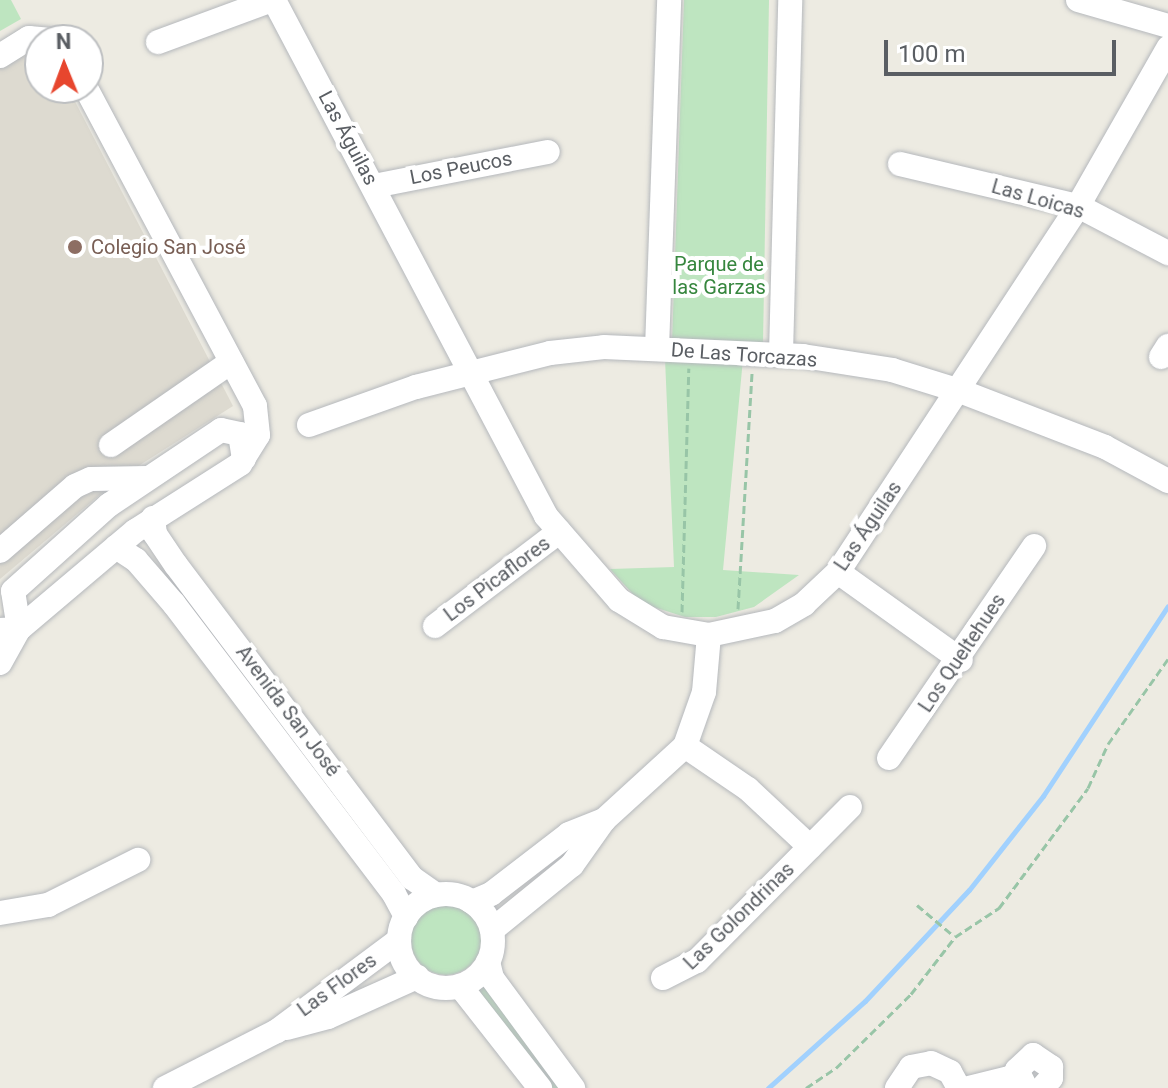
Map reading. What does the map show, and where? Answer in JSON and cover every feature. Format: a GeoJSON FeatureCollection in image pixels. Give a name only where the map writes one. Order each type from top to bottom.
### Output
{"type":"FeatureCollection","features":[{"type":"Feature","properties":{"kind":"street"},"geometry":{"type":"LineString","coordinates":[[158,42],[273,0]]}},
{"type":"Feature","properties":{"kind":"street","name":"Las Águilas"},"geometry":{"type":"LineString","coordinates":[[273,0],[559,532],[619,600],[681,632],[709,635],[736,633],[788,614],[838,572],[960,391],[1078,206],[1168,48]]}},
{"type":"Feature","properties":{"kind":"street"},"geometry":{"type":"LineString","coordinates":[[657,349],[669,0]]}},
{"type":"Feature","properties":{"kind":"street"},"geometry":{"type":"LineString","coordinates":[[781,354],[790,0]]}},
{"type":"Feature","properties":{"kind":"street"},"geometry":{"type":"LineString","coordinates":[[1078,0],[1168,26]]}},
{"type":"Feature","properties":{"kind":"street"},"geometry":{"type":"LineString","coordinates":[[0,56],[24,41]]}},
{"type":"Feature","properties":{"kind":"street"},"geometry":{"type":"LineString","coordinates":[[9,630],[153,518],[244,459],[257,439],[258,420],[231,362],[94,104]]}},
{"type":"Feature","properties":{"kind":"street","name":"Los Peucos"},"geometry":{"type":"LineString","coordinates":[[374,186],[548,152]]}},
{"type":"Feature","properties":{"kind":"street","name":"Las Loicas"},"geometry":{"type":"LineString","coordinates":[[900,164],[1078,206],[1168,253]]}},
{"type":"Feature","properties":{"kind":"street","name":"De Las Torcazas"},"geometry":{"type":"LineString","coordinates":[[309,425],[472,372],[550,353],[657,349],[781,354],[892,370],[960,391],[1105,447],[1168,481]]}},
{"type":"Feature","properties":{"kind":"street"},"geometry":{"type":"LineString","coordinates":[[111,445],[231,362]]}},
{"type":"Feature","properties":{"kind":"street"},"geometry":{"type":"LineString","coordinates":[[0,663],[9,630],[13,591],[102,511],[221,430],[240,434],[244,459]]}},
{"type":"Feature","properties":{"kind":"street"},"geometry":{"type":"LineString","coordinates":[[0,551],[75,486],[91,479],[148,478]]}},
{"type":"Feature","properties":{"kind":"street","name":"Avenida San José"},"geometry":{"type":"LineString","coordinates":[[153,518],[155,534],[176,565],[412,878],[436,895]]}},
{"type":"Feature","properties":{"kind":"street","name":"Los Picaflores"},"geometry":{"type":"LineString","coordinates":[[435,626],[559,532]]}},
{"type":"Feature","properties":{"kind":"street","name":"Los Queltehues"},"geometry":{"type":"LineString","coordinates":[[889,758],[961,660],[1034,546]]}},
{"type":"Feature","properties":{"kind":"street","name":"Avenida San José"},"geometry":{"type":"LineString","coordinates":[[116,547],[136,560],[174,604],[394,894],[402,929]]}},
{"type":"Feature","properties":{"kind":"street"},"geometry":{"type":"LineString","coordinates":[[838,572],[961,660]]}},
{"type":"Feature","properties":{"kind":"street"},"geometry":{"type":"LineString","coordinates":[[492,930],[572,865],[604,820],[685,746],[704,692],[709,635]]}},
{"type":"Feature","properties":{"kind":"street","name":"Las Golondrinas"},"geometry":{"type":"LineString","coordinates":[[685,746],[748,789],[810,847]]}},
{"type":"Feature","properties":{"kind":"street","name":"Las Golondrinas"},"geometry":{"type":"LineString","coordinates":[[663,978],[697,961],[850,807]]}},
{"type":"Feature","properties":{"kind":"street"},"geometry":{"type":"LineString","coordinates":[[488,962],[460,986],[434,986],[417,977],[403,961],[402,929],[436,895],[472,902],[491,894],[569,834],[604,820]]}},
{"type":"Feature","properties":{"kind":"street"},"geometry":{"type":"LineString","coordinates":[[0,913],[48,905],[138,860]]}},
{"type":"Feature","properties":{"kind":"street"},"geometry":{"type":"LineString","coordinates":[[472,902],[492,930],[488,962],[492,978],[573,1088]]}},
{"type":"Feature","properties":{"kind":"street","name":"Las Flores"},"geometry":{"type":"LineString","coordinates":[[179,1085],[277,1031],[402,929]]}},
{"type":"Feature","properties":{"kind":"street","name":"Las Flores"},"geometry":{"type":"LineString","coordinates":[[277,1031],[328,1017],[417,977]]}},
{"type":"Feature","properties":{"kind":"street"},"geometry":{"type":"LineString","coordinates":[[460,986],[540,1088]]}},
{"type":"Feature","properties":{"kind":"street"},"geometry":{"type":"LineString","coordinates":[[969,1088],[1022,1082],[1022,1060],[1044,1058],[1052,1073],[1042,1088]]}},
{"type":"Feature","properties":{"kind":"street"},"geometry":{"type":"LineString","coordinates":[[897,1088],[911,1067],[931,1063],[950,1072],[959,1088]]}},
{"type":"Feature","properties":{"kind":"path"},"geometry":{"type":"LineString","coordinates":[[681,632],[689,351]]}},
{"type":"Feature","properties":{"kind":"path"},"geometry":{"type":"LineString","coordinates":[[736,633],[753,353]]}},
{"type":"Feature","properties":{"kind":"path"},"geometry":{"type":"LineString","coordinates":[[806,1088],[836,1068],[911,994],[928,965],[955,937],[999,908],[1088,788],[1108,744],[1168,659]]}},
{"type":"Feature","properties":{"kind":"path"},"geometry":{"type":"LineString","coordinates":[[917,905],[955,937]]}},
{"type":"Feature","properties":{"kind":"shaded area","name":"Colegio San José"},"geometry":{"type":"Polygon","coordinates":[[[24,55],[24,104],[76,104],[233,406],[121,477],[0,579],[0,66],[24,55]]]}},
{"type":"Feature","properties":{"kind":"green space"},"geometry":{"type":"Polygon","coordinates":[[[0,0],[11,0],[21,19],[0,31],[0,0]]]}},
{"type":"Feature","properties":{"kind":"green space","name":"Parque de las Garzas"},"geometry":{"type":"Polygon","coordinates":[[[684,0],[769,0],[763,344],[672,343],[684,0]]]}},
{"type":"Feature","properties":{"kind":"green space"},"geometry":{"type":"Polygon","coordinates":[[[665,359],[743,359],[723,570],[799,575],[754,607],[716,617],[685,617],[641,603],[610,569],[674,567],[665,359]]]}},
{"type":"Feature","properties":{"kind":"green space"},"geometry":{"type":"Polygon","coordinates":[[[453,905],[475,920],[481,940],[479,954],[471,965],[460,973],[439,975],[421,965],[413,954],[411,933],[421,915],[432,907],[453,905]]]}},
{"type":"Feature","properties":{"kind":"green space"},"geometry":{"type":"Polygon","coordinates":[[[483,982],[563,1088],[552,1088],[476,987],[483,982]]]}},
{"type":"Feature","properties":{"kind":"waterway"},"geometry":{"type":"LineString","coordinates":[[768,1088],[865,1001],[969,890],[1043,796],[1168,606]]}},
{"type":"Feature","properties":{"kind":"place","name":"Colegio San José"},"geometry":{"type":"Point","coordinates":[75,247]}}]}
